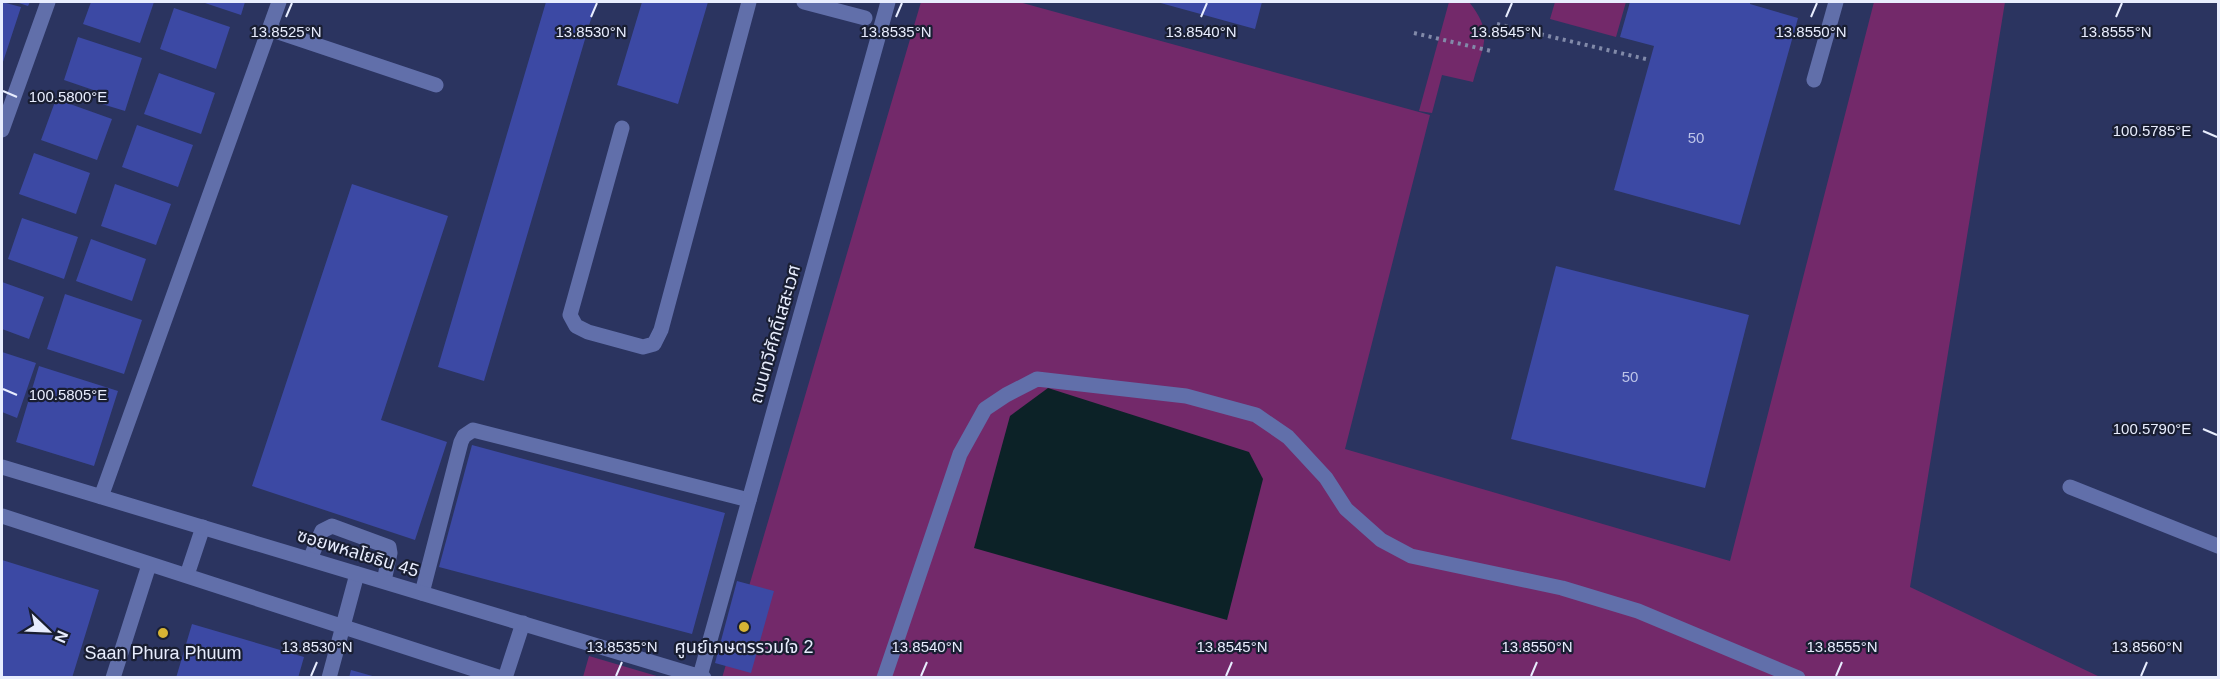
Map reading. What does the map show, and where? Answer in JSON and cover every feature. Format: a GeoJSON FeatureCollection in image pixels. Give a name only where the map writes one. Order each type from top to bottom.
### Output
{"type":"FeatureCollection","features":[{"type":"Feature","properties":{"kind":"street"},"geometry":{"type":"LineString","coordinates":[[2,130],[48,2]]}},
{"type":"Feature","properties":{"kind":"street"},"geometry":{"type":"LineString","coordinates":[[101,497],[279,2]]}},
{"type":"Feature","properties":{"kind":"street"},"geometry":{"type":"LineString","coordinates":[[622,128],[570,315],[576,326],[588,332],[643,347],[654,344],[661,330],[749,2]]}},
{"type":"Feature","properties":{"kind":"street"},"geometry":{"type":"LineString","coordinates":[[804,2],[865,18]]}},
{"type":"Feature","properties":{"kind":"street","name":"ถนนทวีศักดิ์เสสะเวศ"},"geometry":{"type":"LineString","coordinates":[[702,677],[888,2]]}},
{"type":"Feature","properties":{"kind":"street"},"geometry":{"type":"LineString","coordinates":[[1814,80],[1836,2]]}},
{"type":"Feature","properties":{"kind":"street"},"geometry":{"type":"LineString","coordinates":[[269,28],[436,85]]}},
{"type":"Feature","properties":{"kind":"street"},"geometry":{"type":"LineString","coordinates":[[884,678],[960,454],[985,409],[1006,395],[1037,380],[1186,396],[1256,415],[1288,436],[1326,478],[1346,510],[1381,540],[1411,556],[1562,588],[1638,611],[1798,678]]}},
{"type":"Feature","properties":{"kind":"street"},"geometry":{"type":"LineString","coordinates":[[422,593],[461,442],[464,436],[473,430],[749,500]]}},
{"type":"Feature","properties":{"kind":"street","name":"ซอยพหลโยธิน 45"},"geometry":{"type":"LineString","coordinates":[[2,467],[702,677]]}},
{"type":"Feature","properties":{"kind":"street"},"geometry":{"type":"LineString","coordinates":[[2070,487],[2218,546]]}},
{"type":"Feature","properties":{"kind":"street"},"geometry":{"type":"LineString","coordinates":[[2,516],[503,678],[522,623]]}},
{"type":"Feature","properties":{"kind":"street"},"geometry":{"type":"LineString","coordinates":[[310,559],[322,531],[332,526],[389,547],[390,553],[384,581]]}},
{"type":"Feature","properties":{"kind":"street"},"geometry":{"type":"LineString","coordinates":[[187,575],[203,527]]}},
{"type":"Feature","properties":{"kind":"street"},"geometry":{"type":"LineString","coordinates":[[112,678],[150,565]]}},
{"type":"Feature","properties":{"kind":"street"},"geometry":{"type":"LineString","coordinates":[[328,678],[357,574]]}},
{"type":"Feature","properties":{"kind":"path"},"geometry":{"type":"LineString","coordinates":[[1497,24],[1650,60]]}},
{"type":"Feature","properties":{"kind":"path"},"geometry":{"type":"LineString","coordinates":[[1414,33],[1491,51]]}},
{"type":"Feature","properties":{"kind":"shaded area"},"geometry":{"type":"Polygon","coordinates":[[[921,2],[1019,2],[1430,115],[1345,449],[1730,561],[1874,2],[2005,2],[1910,587],[2100,677],[722,678],[921,2]]]}},
{"type":"Feature","properties":{"kind":"shaded area"},"geometry":{"type":"Polygon","coordinates":[[[1449,2],[1469,2],[1477,13],[1484,32],[1483,49],[1473,82],[1442,75],[1432,113],[1419,111],[1449,2]]]}},
{"type":"Feature","properties":{"kind":"shaded area"},"geometry":{"type":"Polygon","coordinates":[[[1555,2],[1626,2],[1616,37],[1550,19],[1555,2]]]}},
{"type":"Feature","properties":{"kind":"shaded area"},"geometry":{"type":"Polygon","coordinates":[[[1048,388],[1249,452],[1263,479],[1227,620],[974,548],[1010,416],[1048,388]]]}},
{"type":"Feature","properties":{"kind":"shaded area"},"geometry":{"type":"Polygon","coordinates":[[[589,656],[660,677],[583,677],[589,656]]]}},
{"type":"Feature","properties":{"kind":"building"},"geometry":{"type":"Polygon","coordinates":[[[2,2],[21,7],[2,65],[2,2]]]}},
{"type":"Feature","properties":{"kind":"building"},"geometry":{"type":"Polygon","coordinates":[[[16,2],[30,2],[28,6],[16,2]]]}},
{"type":"Feature","properties":{"kind":"building"},"geometry":{"type":"Polygon","coordinates":[[[91,2],[154,2],[140,43],[83,24],[91,2]]]}},
{"type":"Feature","properties":{"kind":"building"},"geometry":{"type":"Polygon","coordinates":[[[202,2],[245,2],[241,15],[202,2]]]}},
{"type":"Feature","properties":{"kind":"building"},"geometry":{"type":"Polygon","coordinates":[[[546,2],[596,2],[484,381],[438,367],[546,2]]]}},
{"type":"Feature","properties":{"kind":"building"},"geometry":{"type":"Polygon","coordinates":[[[642,2],[708,2],[678,104],[617,85],[642,2]]]}},
{"type":"Feature","properties":{"kind":"building"},"geometry":{"type":"Polygon","coordinates":[[[1157,2],[1262,2],[1255,29],[1157,2]]]}},
{"type":"Feature","properties":{"kind":"building"},"geometry":{"type":"Polygon","coordinates":[[[1630,2],[1750,2],[1750,4],[1798,18],[1740,225],[1614,190],[1654,46],[1620,37],[1630,2]]]}},
{"type":"Feature","properties":{"kind":"building"},"geometry":{"type":"Polygon","coordinates":[[[174,8],[230,27],[216,69],[160,49],[174,8]]]}},
{"type":"Feature","properties":{"kind":"building"},"geometry":{"type":"Polygon","coordinates":[[[78,37],[142,58],[125,111],[102,104],[105,94],[64,80],[78,37]]]}},
{"type":"Feature","properties":{"kind":"building"},"geometry":{"type":"Polygon","coordinates":[[[159,73],[215,93],[201,134],[144,114],[159,73]]]}},
{"type":"Feature","properties":{"kind":"building"},"geometry":{"type":"Polygon","coordinates":[[[56,99],[112,119],[97,160],[41,140],[56,99]]]}},
{"type":"Feature","properties":{"kind":"building"},"geometry":{"type":"Polygon","coordinates":[[[137,125],[193,145],[178,187],[122,167],[137,125]]]}},
{"type":"Feature","properties":{"kind":"building"},"geometry":{"type":"Polygon","coordinates":[[[34,153],[90,173],[76,214],[19,194],[34,153]]]}},
{"type":"Feature","properties":{"kind":"building"},"geometry":{"type":"Polygon","coordinates":[[[115,184],[171,204],[156,245],[101,226],[115,184]]]}},
{"type":"Feature","properties":{"kind":"building"},"geometry":{"type":"Polygon","coordinates":[[[352,184],[448,216],[381,420],[447,442],[415,540],[252,486],[352,184]]]}},
{"type":"Feature","properties":{"kind":"building"},"geometry":{"type":"Polygon","coordinates":[[[22,218],[78,237],[64,279],[8,259],[22,218]]]}},
{"type":"Feature","properties":{"kind":"building"},"geometry":{"type":"Polygon","coordinates":[[[91,239],[146,259],[132,301],[76,281],[91,239]]]}},
{"type":"Feature","properties":{"kind":"building"},"geometry":{"type":"Polygon","coordinates":[[[1556,266],[1749,315],[1705,488],[1511,439],[1556,266]]]}},
{"type":"Feature","properties":{"kind":"building"},"geometry":{"type":"Polygon","coordinates":[[[2,282],[44,297],[29,339],[2,329],[2,282]]]}},
{"type":"Feature","properties":{"kind":"building"},"geometry":{"type":"Polygon","coordinates":[[[65,294],[142,320],[124,374],[47,349],[65,294]]]}},
{"type":"Feature","properties":{"kind":"building"},"geometry":{"type":"Polygon","coordinates":[[[2,352],[36,363],[17,418],[2,412],[2,352]]]}},
{"type":"Feature","properties":{"kind":"building"},"geometry":{"type":"Polygon","coordinates":[[[39,366],[118,391],[94,466],[16,442],[39,366]]]}},
{"type":"Feature","properties":{"kind":"building"},"geometry":{"type":"Polygon","coordinates":[[[472,445],[725,513],[692,634],[439,567],[472,445]]]}},
{"type":"Feature","properties":{"kind":"building"},"geometry":{"type":"Polygon","coordinates":[[[2,560],[99,590],[72,678],[2,678],[2,560]]]}},
{"type":"Feature","properties":{"kind":"building","name":"ศูนย์เกษตรรวมใจ 2"},"geometry":{"type":"Polygon","coordinates":[[[737,581],[774,591],[751,673],[715,663],[737,581]]]}},
{"type":"Feature","properties":{"kind":"building"},"geometry":{"type":"Polygon","coordinates":[[[192,624],[304,657],[298,678],[176,678],[192,624]]]}},
{"type":"Feature","properties":{"kind":"building"},"geometry":{"type":"Polygon","coordinates":[[[351,670],[376,677],[376,678],[349,678],[351,670]]]}},
{"type":"Feature","properties":{"kind":"place","name":"ศูนย์เกษตรรวมใจ 2"},"geometry":{"type":"Point","coordinates":[744,627]}},
{"type":"Feature","properties":{"kind":"place","name":"Saan Phura Phuum"},"geometry":{"type":"Point","coordinates":[163,633]}}]}
